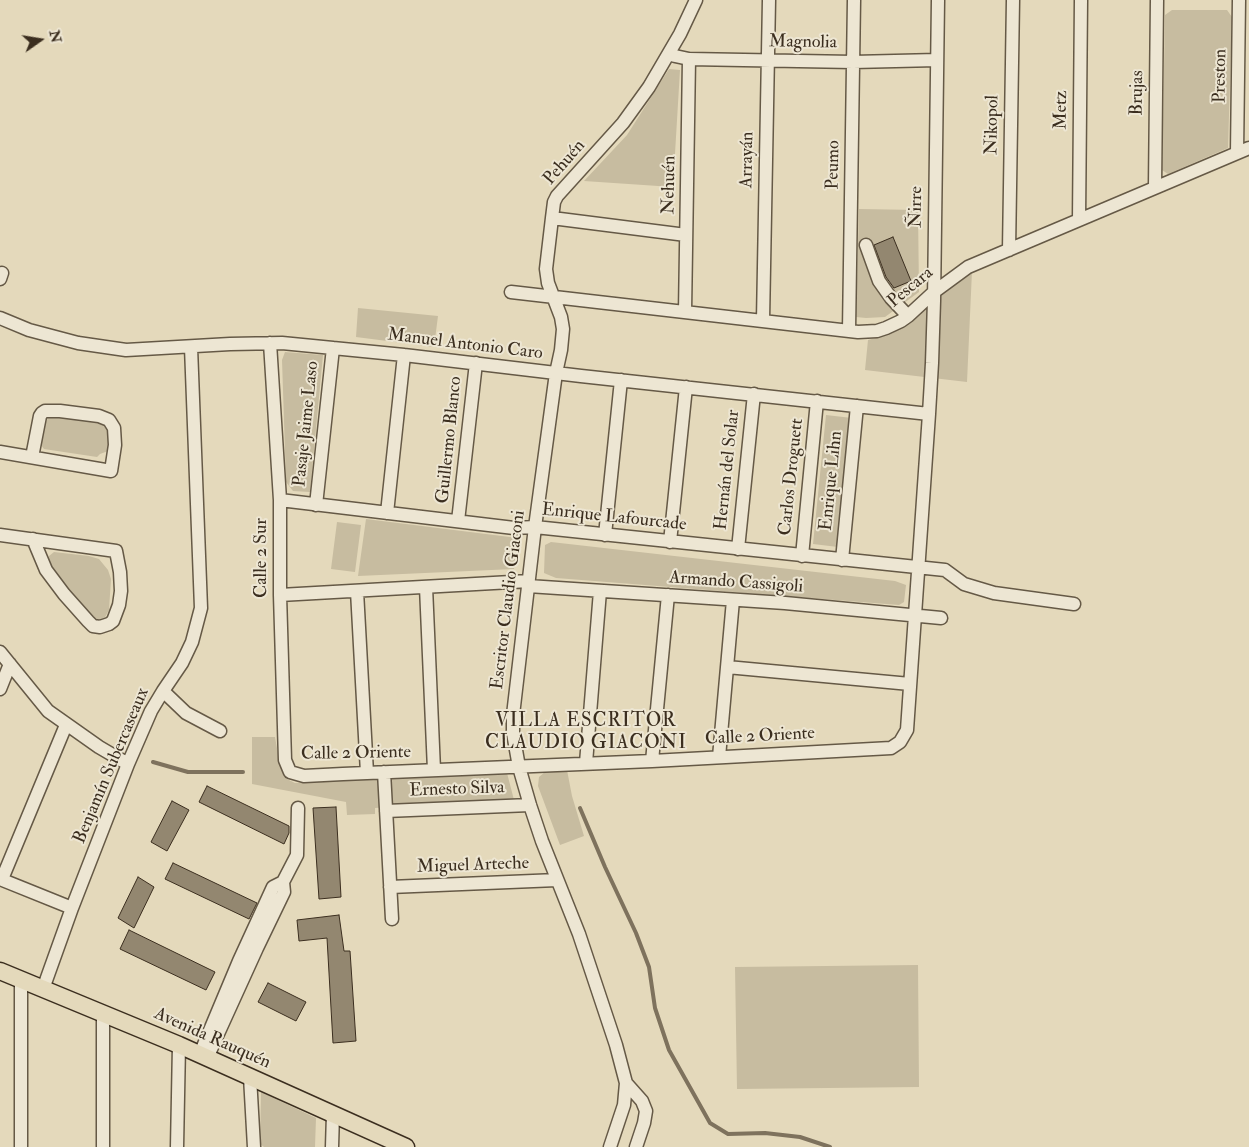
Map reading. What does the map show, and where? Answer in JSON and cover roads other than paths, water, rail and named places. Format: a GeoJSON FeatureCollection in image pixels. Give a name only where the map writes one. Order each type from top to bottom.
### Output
{"type":"FeatureCollection","features":[{"type":"Feature","properties":{"kind":"main road","name":"Avenida Rauquén"},"geometry":{"type":"LineString","coordinates":[[0,971],[179,1045],[406,1147]]}},
{"type":"Feature","properties":{"kind":"street","name":"Pehuén"},"geometry":{"type":"LineString","coordinates":[[556,373],[563,329],[561,317],[548,284],[546,269],[554,202],[560,191],[624,122],[669,54],[696,0]]}},
{"type":"Feature","properties":{"kind":"street","name":"Arrayán"},"geometry":{"type":"LineString","coordinates":[[763,320],[769,0]]}},
{"type":"Feature","properties":{"kind":"street","name":"Peumo"},"geometry":{"type":"LineString","coordinates":[[849,330],[854,0]]}},
{"type":"Feature","properties":{"kind":"street","name":"Ñirre"},"geometry":{"type":"LineString","coordinates":[[900,742],[907,730],[932,362],[938,0]]}},
{"type":"Feature","properties":{"kind":"street","name":"Nikopol"},"geometry":{"type":"LineString","coordinates":[[1009,250],[1013,0]]}},
{"type":"Feature","properties":{"kind":"street","name":"Metz"},"geometry":{"type":"LineString","coordinates":[[1079,220],[1081,0]]}},
{"type":"Feature","properties":{"kind":"street","name":"Brujas"},"geometry":{"type":"LineString","coordinates":[[1154,187],[1157,0]]}},
{"type":"Feature","properties":{"kind":"street","name":"Preston"},"geometry":{"type":"LineString","coordinates":[[1239,0],[1243,151]]}},
{"type":"Feature","properties":{"kind":"street","name":"Magnolia"},"geometry":{"type":"LineString","coordinates":[[669,54],[689,59],[854,62],[937,60]]}},
{"type":"Feature","properties":{"kind":"street","name":"Nehuén"},"geometry":{"type":"LineString","coordinates":[[685,312],[689,59]]}},
{"type":"Feature","properties":{"kind":"street","name":"Pescara"},"geometry":{"type":"LineString","coordinates":[[511,292],[858,332],[877,331],[893,325],[908,316],[934,292],[968,267],[1243,151]]}},
{"type":"Feature","properties":{"kind":"street"},"geometry":{"type":"LineString","coordinates":[[552,218],[686,235]]}},
{"type":"Feature","properties":{"kind":"street"},"geometry":{"type":"LineString","coordinates":[[866,245],[879,282],[908,316]]}},
{"type":"Feature","properties":{"kind":"street","name":"Manuel Antonio Caro"},"geometry":{"type":"LineString","coordinates":[[0,318],[29,330],[78,343],[126,350],[282,343],[929,414]]}},
{"type":"Feature","properties":{"kind":"street","name":"Calle 2 Sur"},"geometry":{"type":"LineString","coordinates":[[270,343],[280,500],[280,595],[285,760],[290,772]]}},
{"type":"Feature","properties":{"kind":"street","name":"Benjamín Subercaseaux"},"geometry":{"type":"LineString","coordinates":[[43,989],[128,764],[151,711],[182,663],[192,642],[201,608],[191,347]]}},
{"type":"Feature","properties":{"kind":"street","name":"Pasaje Jaime Laso"},"geometry":{"type":"LineString","coordinates":[[316,504],[333,348]]}},
{"type":"Feature","properties":{"kind":"street"},"geometry":{"type":"LineString","coordinates":[[387,513],[404,355]]}},
{"type":"Feature","properties":{"kind":"street","name":"Guillermo Blanco"},"geometry":{"type":"LineString","coordinates":[[458,521],[476,363]]}},
{"type":"Feature","properties":{"kind":"street","name":"Escritor Claudio Giaconi"},"geometry":{"type":"LineString","coordinates":[[556,373],[528,583],[513,715],[513,733],[519,767],[530,805],[542,842],[579,934],[616,1045],[626,1083],[624,1105],[610,1147]]}},
{"type":"Feature","properties":{"kind":"street"},"geometry":{"type":"LineString","coordinates":[[605,535],[621,380]]}},
{"type":"Feature","properties":{"kind":"street"},"geometry":{"type":"LineString","coordinates":[[670,542],[686,387]]}},
{"type":"Feature","properties":{"kind":"street","name":"Hernán del Solar"},"geometry":{"type":"LineString","coordinates":[[738,549],[754,394]]}},
{"type":"Feature","properties":{"kind":"street","name":"Carlos Droguett"},"geometry":{"type":"LineString","coordinates":[[802,556],[818,401]]}},
{"type":"Feature","properties":{"kind":"street","name":"Enrique Lihn"},"geometry":{"type":"LineString","coordinates":[[842,560],[857,406]]}},
{"type":"Feature","properties":{"kind":"street"},"geometry":{"type":"LineString","coordinates":[[0,452],[111,471],[115,445],[114,428],[109,420],[100,416],[49,410],[40,416],[32,457]]}},
{"type":"Feature","properties":{"kind":"street","name":"Enrique Lafourcade"},"geometry":{"type":"LineString","coordinates":[[280,500],[514,528],[535,527],[945,570],[964,584],[994,593],[1074,604]]}},
{"type":"Feature","properties":{"kind":"street"},"geometry":{"type":"LineString","coordinates":[[0,535],[33,539],[116,551],[121,591],[119,605],[113,621],[105,626],[96,627],[88,622],[46,570],[33,539]]}},
{"type":"Feature","properties":{"kind":"street","name":"Armando Cassigoli"},"geometry":{"type":"LineString","coordinates":[[280,595],[528,583],[600,591],[785,603],[941,618]]}},
{"type":"Feature","properties":{"kind":"street"},"geometry":{"type":"LineString","coordinates":[[426,587],[434,770]]}},
{"type":"Feature","properties":{"kind":"street"},"geometry":{"type":"LineString","coordinates":[[357,590],[367,773]]}},
{"type":"Feature","properties":{"kind":"street"},"geometry":{"type":"LineString","coordinates":[[586,763],[600,591]]}},
{"type":"Feature","properties":{"kind":"street"},"geometry":{"type":"LineString","coordinates":[[652,761],[668,595]]}},
{"type":"Feature","properties":{"kind":"street"},"geometry":{"type":"LineString","coordinates":[[719,757],[733,600]]}},
{"type":"Feature","properties":{"kind":"street"},"geometry":{"type":"LineString","coordinates":[[0,652],[48,711],[99,748],[128,764]]}},
{"type":"Feature","properties":{"kind":"street"},"geometry":{"type":"LineString","coordinates":[[0,689],[10,664]]}},
{"type":"Feature","properties":{"kind":"street"},"geometry":{"type":"LineString","coordinates":[[727,667],[910,684]]}},
{"type":"Feature","properties":{"kind":"street"},"geometry":{"type":"LineString","coordinates":[[163,691],[186,713],[220,731]]}},
{"type":"Feature","properties":{"kind":"street"},"geometry":{"type":"LineString","coordinates":[[66,725],[1,879],[72,908]]}},
{"type":"Feature","properties":{"kind":"street","name":"Calle 2 Oriente"},"geometry":{"type":"LineString","coordinates":[[290,772],[304,776],[652,761],[890,748],[900,742]]}},
{"type":"Feature","properties":{"kind":"street"},"geometry":{"type":"LineString","coordinates":[[384,772],[392,919]]}},
{"type":"Feature","properties":{"kind":"street","name":"Ernesto Silva"},"geometry":{"type":"LineString","coordinates":[[386,811],[530,805]]}},
{"type":"Feature","properties":{"kind":"street"},"geometry":{"type":"LineString","coordinates":[[204,1056],[256,936],[273,887],[283,882],[297,855],[298,808]]}},
{"type":"Feature","properties":{"kind":"street","name":"Miguel Arteche"},"geometry":{"type":"LineString","coordinates":[[390,887],[557,880]]}},
{"type":"Feature","properties":{"kind":"street"},"geometry":{"type":"LineString","coordinates":[[21,980],[21,1147]]}},
{"type":"Feature","properties":{"kind":"street"},"geometry":{"type":"LineString","coordinates":[[104,1014],[104,1147]]}},
{"type":"Feature","properties":{"kind":"street"},"geometry":{"type":"LineString","coordinates":[[177,1147],[179,1045]]}},
{"type":"Feature","properties":{"kind":"street"},"geometry":{"type":"LineString","coordinates":[[250,1077],[254,1147]]}},
{"type":"Feature","properties":{"kind":"street","name":"Escritor Claudio Giaconi"},"geometry":{"type":"LineString","coordinates":[[626,1083],[642,1101],[646,1111],[636,1147]]}},
{"type":"Feature","properties":{"kind":"street"},"geometry":{"type":"LineString","coordinates":[[332,1147],[333,1114]]}},
{"type":"Feature","properties":{"kind":"waterway"},"geometry":{"type":"LineString","coordinates":[[153,762],[188,772],[243,772]]}},
{"type":"Feature","properties":{"kind":"waterway"},"geometry":{"type":"LineString","coordinates":[[580,808],[636,933],[649,967],[655,1008],[669,1050],[710,1123],[728,1134],[765,1133],[800,1137],[830,1147]]}},
{"type":"Feature","properties":{"kind":"district","name":"VILLA ESCRITOR CLAUDIO GIACONI"},"geometry":{"type":"Point","coordinates":[586,733]}}]}
